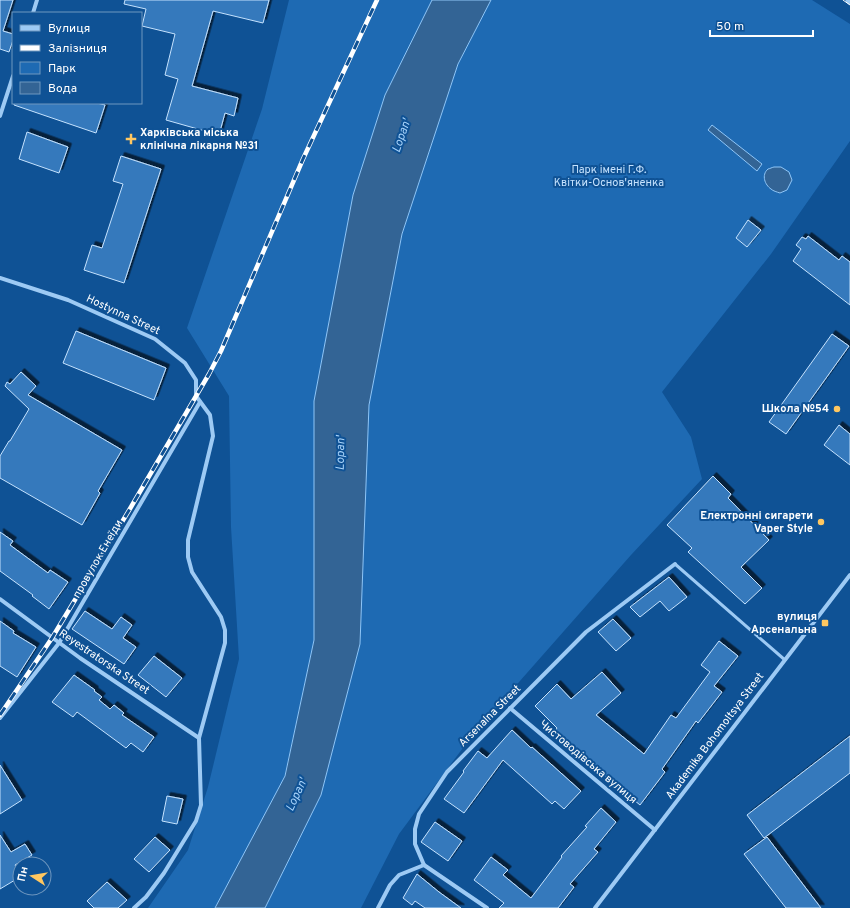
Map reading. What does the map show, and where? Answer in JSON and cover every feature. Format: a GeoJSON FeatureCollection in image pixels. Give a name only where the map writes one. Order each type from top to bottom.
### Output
{"type":"FeatureCollection","features":[{"type":"Feature","properties":{"kind":"street"},"geometry":{"type":"LineString","coordinates":[[33,12],[37,0]]}},
{"type":"Feature","properties":{"kind":"street"},"geometry":{"type":"LineString","coordinates":[[0,116],[12,79]]}},
{"type":"Feature","properties":{"kind":"street","name":"Hostynna Street"},"geometry":{"type":"LineString","coordinates":[[0,278],[68,300],[155,339],[185,363],[196,380],[196,396],[210,415],[213,436],[188,540],[188,557],[192,572],[221,617],[225,630],[225,643],[199,738],[201,805],[196,821],[164,873],[146,897],[134,908]]}},
{"type":"Feature","properties":{"kind":"street","name":"провулок Енеїди"},"geometry":{"type":"LineString","coordinates":[[0,718],[59,643],[200,402]]}},
{"type":"Feature","properties":{"kind":"street","name":"Arsenalna Street"},"geometry":{"type":"LineString","coordinates":[[424,865],[415,844],[419,814],[447,772],[586,632],[675,564]]}},
{"type":"Feature","properties":{"kind":"street","name":"Akademika Bohomoltsya Street"},"geometry":{"type":"LineString","coordinates":[[595,908],[850,574]]}},
{"type":"Feature","properties":{"kind":"street","name":"Reyestratorska Street"},"geometry":{"type":"LineString","coordinates":[[0,599],[80,658],[199,738]]}},
{"type":"Feature","properties":{"kind":"street","name":"Чистоводівська вулиця"},"geometry":{"type":"LineString","coordinates":[[510,708],[655,830]]}},
{"type":"Feature","properties":{"kind":"street"},"geometry":{"type":"LineString","coordinates":[[378,908],[390,885],[399,875],[424,865],[487,908]]}},
{"type":"Feature","properties":{"kind":"lane"},"geometry":{"type":"LineString","coordinates":[[675,564],[785,660]]}},
{"type":"Feature","properties":{"kind":"green space"},"geometry":{"type":"Polygon","coordinates":[[[289,0],[432,0],[385,95],[353,195],[315,397],[314,640],[284,779],[215,908],[148,908],[188,850],[208,787],[239,659],[231,527],[229,396],[187,328],[262,109],[289,0]]]}},
{"type":"Feature","properties":{"kind":"green space","name":"Парк імені Г.Ф. Квітки-Основ'яненка"},"geometry":{"type":"Polygon","coordinates":[[[491,0],[812,0],[850,24],[850,141],[771,254],[662,392],[691,437],[702,479],[631,555],[474,733],[399,834],[361,908],[265,908],[321,795],[360,644],[369,405],[402,234],[458,64],[491,0]]]}},
{"type":"Feature","properties":{"kind":"water","name":"Lopan'"},"geometry":{"type":"Polygon","coordinates":[[[432,0],[491,0],[458,64],[402,234],[369,405],[360,644],[321,795],[265,908],[215,908],[285,776],[314,640],[314,401],[353,195],[385,95],[432,0]]]}},
{"type":"Feature","properties":{"kind":"water"},"geometry":{"type":"Polygon","coordinates":[[[712,125],[762,164],[757,171],[708,130],[712,125]]]}},
{"type":"Feature","properties":{"kind":"water"},"geometry":{"type":"Polygon","coordinates":[[[781,167],[789,172],[792,180],[787,190],[780,193],[769,187],[764,177],[768,169],[781,167]]]}},
{"type":"Feature","properties":{"kind":"building"},"geometry":{"type":"Polygon","coordinates":[[[0,0],[13,0],[3,31],[12,34],[12,43],[9,52],[0,49],[0,0]]]}},
{"type":"Feature","properties":{"kind":"building"},"geometry":{"type":"Polygon","coordinates":[[[125,0],[269,0],[263,23],[213,11],[192,86],[238,98],[234,116],[225,113],[219,135],[166,120],[178,79],[165,75],[175,34],[142,26],[146,9],[124,4],[125,0]]]}},
{"type":"Feature","properties":{"kind":"building"},"geometry":{"type":"Polygon","coordinates":[[[101,104],[105,105],[96,133],[14,105],[101,104]]]}},
{"type":"Feature","properties":{"kind":"building"},"geometry":{"type":"Polygon","coordinates":[[[27,132],[68,147],[59,173],[19,159],[27,132]]]}},
{"type":"Feature","properties":{"kind":"building"},"geometry":{"type":"Polygon","coordinates":[[[121,156],[161,169],[124,283],[84,270],[92,245],[102,248],[123,184],[113,181],[121,156]]]}},
{"type":"Feature","properties":{"kind":"building"},"geometry":{"type":"Polygon","coordinates":[[[748,220],[761,230],[747,247],[736,238],[748,220]]]}},
{"type":"Feature","properties":{"kind":"building"},"geometry":{"type":"Polygon","coordinates":[[[808,236],[839,260],[842,256],[850,262],[850,305],[793,261],[801,249],[796,245],[802,237],[806,239],[808,236]]]}},
{"type":"Feature","properties":{"kind":"building"},"geometry":{"type":"Polygon","coordinates":[[[76,331],[166,368],[154,400],[63,363],[76,331]]]}},
{"type":"Feature","properties":{"kind":"building"},"geometry":{"type":"Polygon","coordinates":[[[832,334],[849,346],[786,434],[769,422],[832,334]]]}},
{"type":"Feature","properties":{"kind":"building"},"geometry":{"type":"Polygon","coordinates":[[[21,372],[36,386],[28,395],[122,450],[98,491],[100,493],[82,525],[0,478],[0,456],[29,409],[5,386],[7,382],[10,384],[21,372]]]}},
{"type":"Feature","properties":{"kind":"building"},"geometry":{"type":"Polygon","coordinates":[[[839,425],[850,434],[850,465],[824,445],[839,425]]]}},
{"type":"Feature","properties":{"kind":"building"},"geometry":{"type":"Polygon","coordinates":[[[713,476],[731,494],[728,498],[769,540],[741,567],[762,588],[745,604],[688,552],[692,548],[667,525],[713,476]]]}},
{"type":"Feature","properties":{"kind":"building"},"geometry":{"type":"Polygon","coordinates":[[[0,532],[13,541],[10,545],[48,573],[50,570],[68,582],[49,609],[32,596],[33,595],[0,571],[0,532]]]}},
{"type":"Feature","properties":{"kind":"building"},"geometry":{"type":"Polygon","coordinates":[[[669,577],[687,597],[669,611],[660,601],[640,617],[630,607],[669,577]]]}},
{"type":"Feature","properties":{"kind":"building"},"geometry":{"type":"Polygon","coordinates":[[[85,611],[112,629],[121,617],[132,625],[123,638],[136,647],[124,664],[72,629],[85,611]]]}},
{"type":"Feature","properties":{"kind":"building"},"geometry":{"type":"Polygon","coordinates":[[[613,619],[631,638],[616,651],[598,632],[613,619]]]}},
{"type":"Feature","properties":{"kind":"building"},"geometry":{"type":"Polygon","coordinates":[[[0,621],[14,631],[13,633],[36,647],[17,677],[0,666],[0,621]]]}},
{"type":"Feature","properties":{"kind":"building"},"geometry":{"type":"Polygon","coordinates":[[[719,641],[738,656],[714,686],[722,692],[698,723],[696,721],[662,769],[665,772],[640,805],[580,755],[581,754],[555,731],[557,728],[535,706],[557,684],[571,699],[602,672],[621,693],[596,715],[644,754],[671,715],[676,718],[710,672],[701,665],[719,641]]]}},
{"type":"Feature","properties":{"kind":"building"},"geometry":{"type":"Polygon","coordinates":[[[154,656],[182,678],[166,697],[138,675],[154,656]]]}},
{"type":"Feature","properties":{"kind":"building"},"geometry":{"type":"Polygon","coordinates":[[[74,675],[95,690],[94,691],[102,697],[99,700],[110,709],[114,705],[124,713],[122,715],[154,737],[143,752],[131,743],[126,748],[77,712],[73,717],[52,702],[74,675]]]}},
{"type":"Feature","properties":{"kind":"building"},"geometry":{"type":"Polygon","coordinates":[[[512,730],[581,791],[564,809],[555,801],[552,804],[503,760],[464,813],[444,799],[478,751],[487,758],[512,730]]]}},
{"type":"Feature","properties":{"kind":"building"},"geometry":{"type":"Polygon","coordinates":[[[850,736],[850,773],[764,838],[747,815],[850,736]]]}},
{"type":"Feature","properties":{"kind":"building"},"geometry":{"type":"Polygon","coordinates":[[[0,765],[22,800],[0,814],[0,765]]]}},
{"type":"Feature","properties":{"kind":"building"},"geometry":{"type":"Polygon","coordinates":[[[167,796],[183,799],[177,824],[162,821],[167,796]]]}},
{"type":"Feature","properties":{"kind":"building"},"geometry":{"type":"Polygon","coordinates":[[[601,808],[616,822],[594,849],[598,852],[570,884],[574,887],[558,908],[499,908],[504,903],[474,880],[491,857],[508,870],[503,875],[531,898],[562,857],[561,856],[587,827],[585,826],[601,808]]]}},
{"type":"Feature","properties":{"kind":"building"},"geometry":{"type":"Polygon","coordinates":[[[435,822],[462,841],[448,861],[421,842],[435,822]]]}},
{"type":"Feature","properties":{"kind":"building"},"geometry":{"type":"Polygon","coordinates":[[[0,835],[11,852],[25,844],[32,855],[12,856],[12,882],[0,889],[0,835]]]}},
{"type":"Feature","properties":{"kind":"building"},"geometry":{"type":"Polygon","coordinates":[[[155,837],[170,850],[149,872],[134,859],[155,837]]]}},
{"type":"Feature","properties":{"kind":"building"},"geometry":{"type":"Polygon","coordinates":[[[767,837],[821,908],[786,908],[744,854],[767,837]]]}},
{"type":"Feature","properties":{"kind":"building"},"geometry":{"type":"Polygon","coordinates":[[[417,874],[461,908],[425,908],[415,901],[412,905],[403,898],[417,874]]]}},
{"type":"Feature","properties":{"kind":"building"},"geometry":{"type":"Polygon","coordinates":[[[107,882],[127,900],[118,908],[94,908],[87,901],[107,882]]]}},
{"type":"Feature","properties":{"kind":"tram line"},"geometry":{"type":"LineString","coordinates":[[843,0],[850,5]]}},
{"type":"Feature","properties":{"kind":"railway"},"geometry":{"type":"LineString","coordinates":[[0,715],[52,638],[209,374],[221,351],[303,159],[377,0]]}},
{"type":"Feature","properties":{"kind":"place","name":"Харківська міська клінічна лікарня №31"},"geometry":{"type":"Point","coordinates":[131,139]}},
{"type":"Feature","properties":{"kind":"place","name":"Школа №54"},"geometry":{"type":"Point","coordinates":[837,409]}},
{"type":"Feature","properties":{"kind":"place","name":"Електронні сигарети Vaper Style"},"geometry":{"type":"Point","coordinates":[821,522]}},
{"type":"Feature","properties":{"kind":"place","name":"вулиця Арсенальна"},"geometry":{"type":"Point","coordinates":[825,623]}}]}
